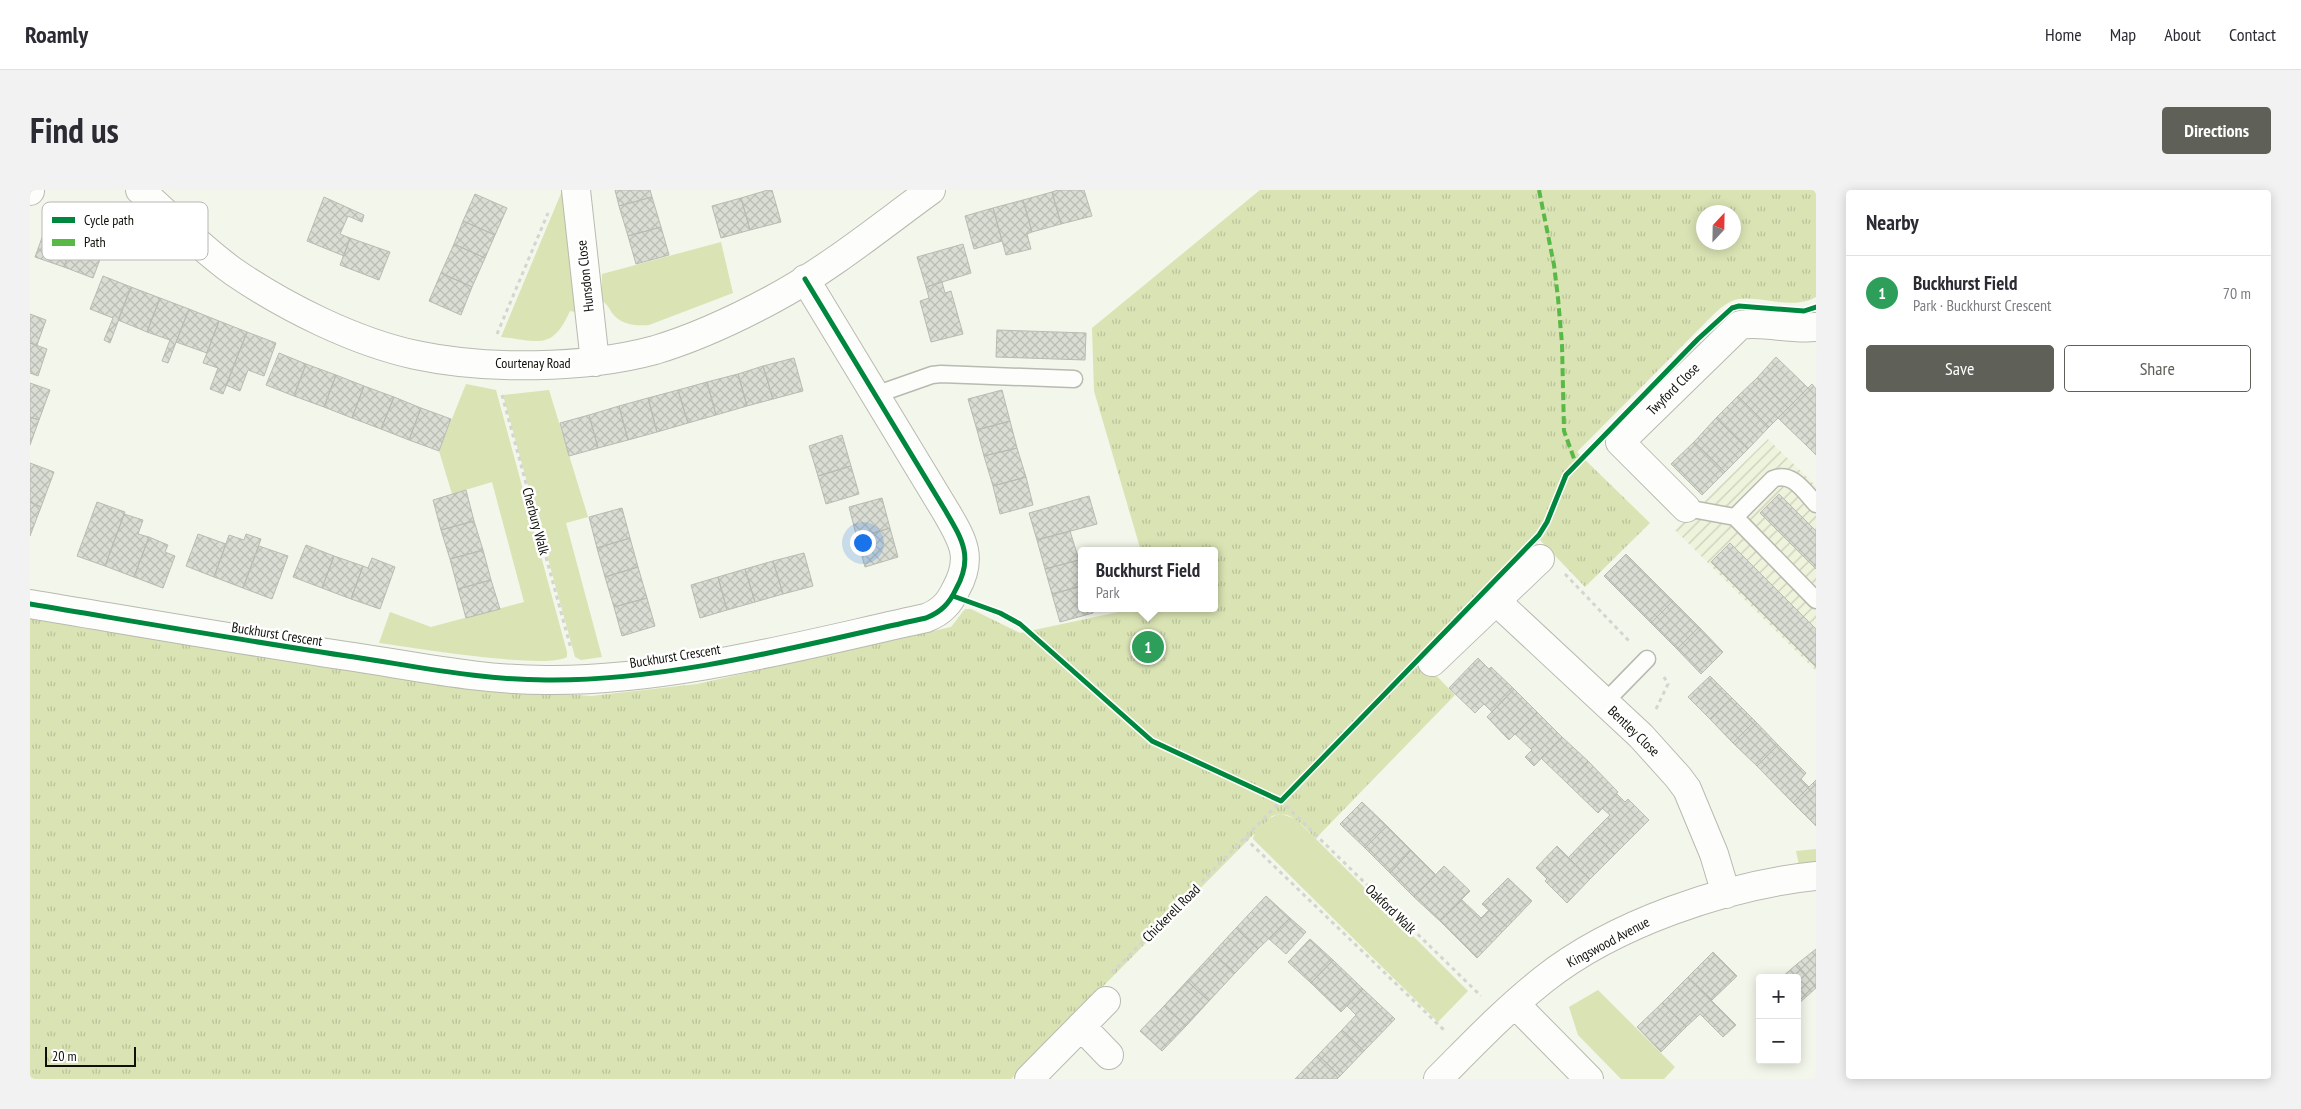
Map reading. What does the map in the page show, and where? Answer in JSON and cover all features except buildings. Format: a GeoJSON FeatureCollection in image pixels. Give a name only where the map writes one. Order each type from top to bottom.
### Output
{"type":"FeatureCollection","features":[{"type":"Feature","properties":{"kind":"street","name":"Courtenay Road"},"geometry":{"type":"LineString","coordinates":[[140,190],[153,202]]}},
{"type":"Feature","properties":{"kind":"street","name":"Hunsdon Close"},"geometry":{"type":"LineString","coordinates":[[576,190],[595,362]]}},
{"type":"Feature","properties":{"kind":"street","name":"Courtenay Road"},"geometry":{"type":"LineString","coordinates":[[208,251],[234,272],[299,310],[333,326],[402,352],[432,358],[527,365],[595,362],[632,356],[678,342],[760,305],[805,279],[931,190]]}},
{"type":"Feature","properties":{"kind":"street","name":"Buckhurst Crescent"},"geometry":{"type":"LineString","coordinates":[[30,604],[478,676],[531,680],[580,680],[675,670],[926,618],[945,607],[964,573],[966,565],[963,546],[945,510],[805,279]]}},
{"type":"Feature","properties":{"kind":"street","name":"Twyford Close"},"geometry":{"type":"LineString","coordinates":[[1686,508],[1620,442],[1740,325],[1750,323],[1801,328],[1816,327]]}},
{"type":"Feature","properties":{"kind":"street"},"geometry":{"type":"LineString","coordinates":[[1432,662],[1496,601],[1549,563]]}},
{"type":"Feature","properties":{"kind":"street","name":"Bentley Close"},"geometry":{"type":"LineString","coordinates":[[1496,601],[1641,736],[1666,762],[1686,789],[1714,854],[1726,894]]}},
{"type":"Feature","properties":{"kind":"street","name":"Kingswood Avenue"},"geometry":{"type":"LineString","coordinates":[[1438,1079],[1508,1010],[1566,964],[1614,938],[1655,918],[1726,894],[1778,882],[1816,876]]}},
{"type":"Feature","properties":{"kind":"street"},"geometry":{"type":"LineString","coordinates":[[1029,1079],[1106,1000]]}},
{"type":"Feature","properties":{"kind":"street"},"geometry":{"type":"LineString","coordinates":[[1508,1010],[1589,1079]]}},
{"type":"Feature","properties":{"kind":"street"},"geometry":{"type":"LineString","coordinates":[[1081,1026],[1109,1055]]}},
{"type":"Feature","properties":{"kind":"lane"},"geometry":{"type":"LineString","coordinates":[[875,395],[932,375],[941,374],[1074,379]]}},
{"type":"Feature","properties":{"kind":"lane"},"geometry":{"type":"LineString","coordinates":[[1735,517],[1778,477],[1793,479],[1816,504]]}},
{"type":"Feature","properties":{"kind":"lane"},"geometry":{"type":"LineString","coordinates":[[1686,508],[1735,517],[1816,600]]}},
{"type":"Feature","properties":{"kind":"lane"},"geometry":{"type":"LineString","coordinates":[[1605,702],[1647,659]]}},
{"type":"Feature","properties":{"kind":"path"},"geometry":{"type":"LineString","coordinates":[[489,363],[551,207]]}},
{"type":"Feature","properties":{"kind":"path"},"geometry":{"type":"LineString","coordinates":[[1549,563],[1647,659],[1668,684],[1641,736]]}},
{"type":"Feature","properties":{"kind":"path"},"geometry":{"type":"LineString","coordinates":[[1272,797],[1281,801],[1287,795]]}},
{"type":"Feature","properties":{"kind":"path"},"geometry":{"type":"LineString","coordinates":[[1245,838],[1466,1051]]}},
{"type":"Feature","properties":{"kind":"shaded area"},"geometry":{"type":"Polygon","coordinates":[[[1768,439],[1816,486],[1816,671],[1675,530],[1768,439]]]}},
{"type":"Feature","properties":{"kind":"green space"},"geometry":{"type":"Polygon","coordinates":[[[1260,190],[1816,190],[1816,297],[1795,303],[1741,299],[1724,305],[1577,452],[1650,523],[1585,587],[1540,540],[1422,661],[1455,695],[1316,839],[1291,817],[1279,814],[1272,816],[1011,1079],[30,1079],[30,616],[489,688],[591,696],[697,684],[951,627],[965,609],[971,609],[1020,633],[1118,612],[1218,612],[1218,547],[1140,547],[1094,391],[1092,328],[1260,190]]]}},
{"type":"Feature","properties":{"kind":"green space"},"geometry":{"type":"Polygon","coordinates":[[[562,191],[576,299],[575,312],[570,311],[557,333],[550,338],[535,341],[501,337],[562,191]]]}},
{"type":"Feature","properties":{"kind":"green space"},"geometry":{"type":"Polygon","coordinates":[[[721,242],[733,293],[649,325],[634,325],[620,320],[602,301],[602,274],[721,242]]]}},
{"type":"Feature","properties":{"kind":"green space"},"geometry":{"type":"Polygon","coordinates":[[[466,384],[496,390],[567,657],[533,661],[506,659],[379,643],[390,612],[431,627],[524,602],[492,482],[452,494],[439,451],[466,384]]]}},
{"type":"Feature","properties":{"kind":"green space"},"geometry":{"type":"Polygon","coordinates":[[[549,390],[588,517],[566,523],[602,657],[581,660],[575,657],[503,395],[549,390]]]}},
{"type":"Feature","properties":{"kind":"green space"},"geometry":{"type":"Polygon","coordinates":[[[1281,814],[1296,819],[1468,991],[1438,1022],[1253,839],[1264,823],[1272,817],[1281,814]]]}},
{"type":"Feature","properties":{"kind":"green space"},"geometry":{"type":"Polygon","coordinates":[[[1816,849],[1816,864],[1799,865],[1796,851],[1816,849]]]}},
{"type":"Feature","properties":{"kind":"green space"},"geometry":{"type":"Polygon","coordinates":[[[1598,990],[1675,1067],[1664,1079],[1621,1079],[1578,1035],[1569,1007],[1598,990]]]}},
{"type":"Feature","properties":{"kind":"marked path"},"geometry":{"type":"LineString","coordinates":[[1539,190],[1554,265],[1558,298],[1562,344],[1564,431],[1576,464]]}},
{"type":"Feature","properties":{"kind":"cycle path"},"geometry":{"type":"LineString","coordinates":[[30,604],[428,669],[528,680],[599,678],[693,667],[741,659],[926,618],[936,613],[947,603],[961,578],[965,558],[961,539],[805,279]]}},
{"type":"Feature","properties":{"kind":"cycle path"},"geometry":{"type":"LineString","coordinates":[[953,596],[1000,613],[1020,624],[1152,741],[1281,801],[1539,535],[1547,522],[1566,475],[1698,339],[1732,308],[1739,306],[1804,311],[1816,307]]}},
{"type":"Feature","properties":{"kind":"place","name":"Buckhurst Field"},"geometry":{"type":"Point","coordinates":[1148,647]}}]}
